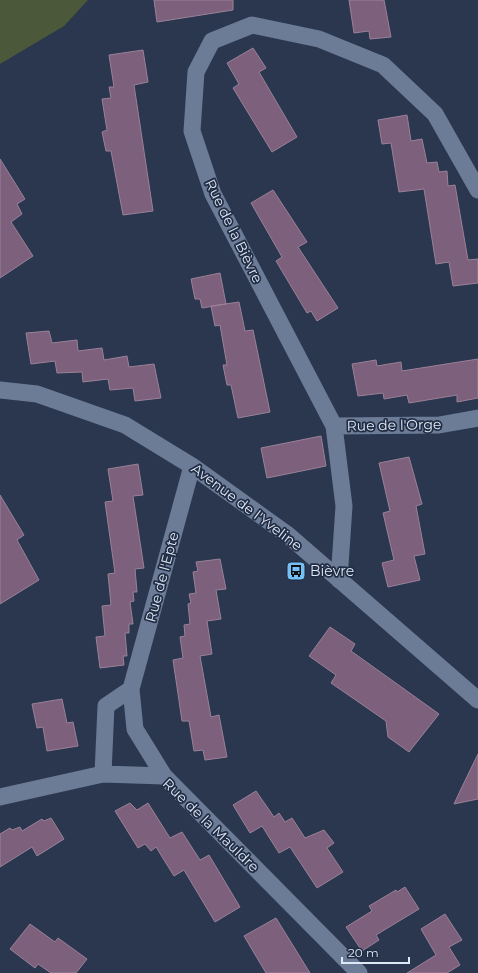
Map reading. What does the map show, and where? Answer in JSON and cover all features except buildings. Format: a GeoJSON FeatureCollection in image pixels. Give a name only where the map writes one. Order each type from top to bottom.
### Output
{"type":"FeatureCollection","features":[{"type":"Feature","properties":{"kind":"street","name":"Rue de la Bièvre"},"geometry":{"type":"LineString","coordinates":[[339,580],[344,506],[334,426],[213,194],[192,131],[196,72],[212,41],[252,25],[319,39],[383,65],[435,114],[478,190]]}},
{"type":"Feature","properties":{"kind":"street","name":"Avenue de l'Yveline"},"geometry":{"type":"LineString","coordinates":[[0,390],[37,394],[125,425],[192,466],[288,535],[478,700]]}},
{"type":"Feature","properties":{"kind":"street","name":"Rue de l'Orge"},"geometry":{"type":"LineString","coordinates":[[334,426],[438,425],[478,418]]}},
{"type":"Feature","properties":{"kind":"street","name":"Rue de l'Epte"},"geometry":{"type":"LineString","coordinates":[[164,776],[135,729],[131,688],[192,466]]}},
{"type":"Feature","properties":{"kind":"street"},"geometry":{"type":"LineString","coordinates":[[103,774],[106,706],[131,688]]}},
{"type":"Feature","properties":{"kind":"street","name":"Rue de la Mauldre"},"geometry":{"type":"LineString","coordinates":[[0,798],[103,774],[164,776],[359,973]]}},
{"type":"Feature","properties":{"kind":"green space"},"geometry":{"type":"Polygon","coordinates":[[[0,0],[88,0],[64,26],[0,64],[0,0]]]}},
{"type":"Feature","properties":{"kind":"place","name":"Bièvre"},"geometry":{"type":"Point","coordinates":[296,571]}}]}
